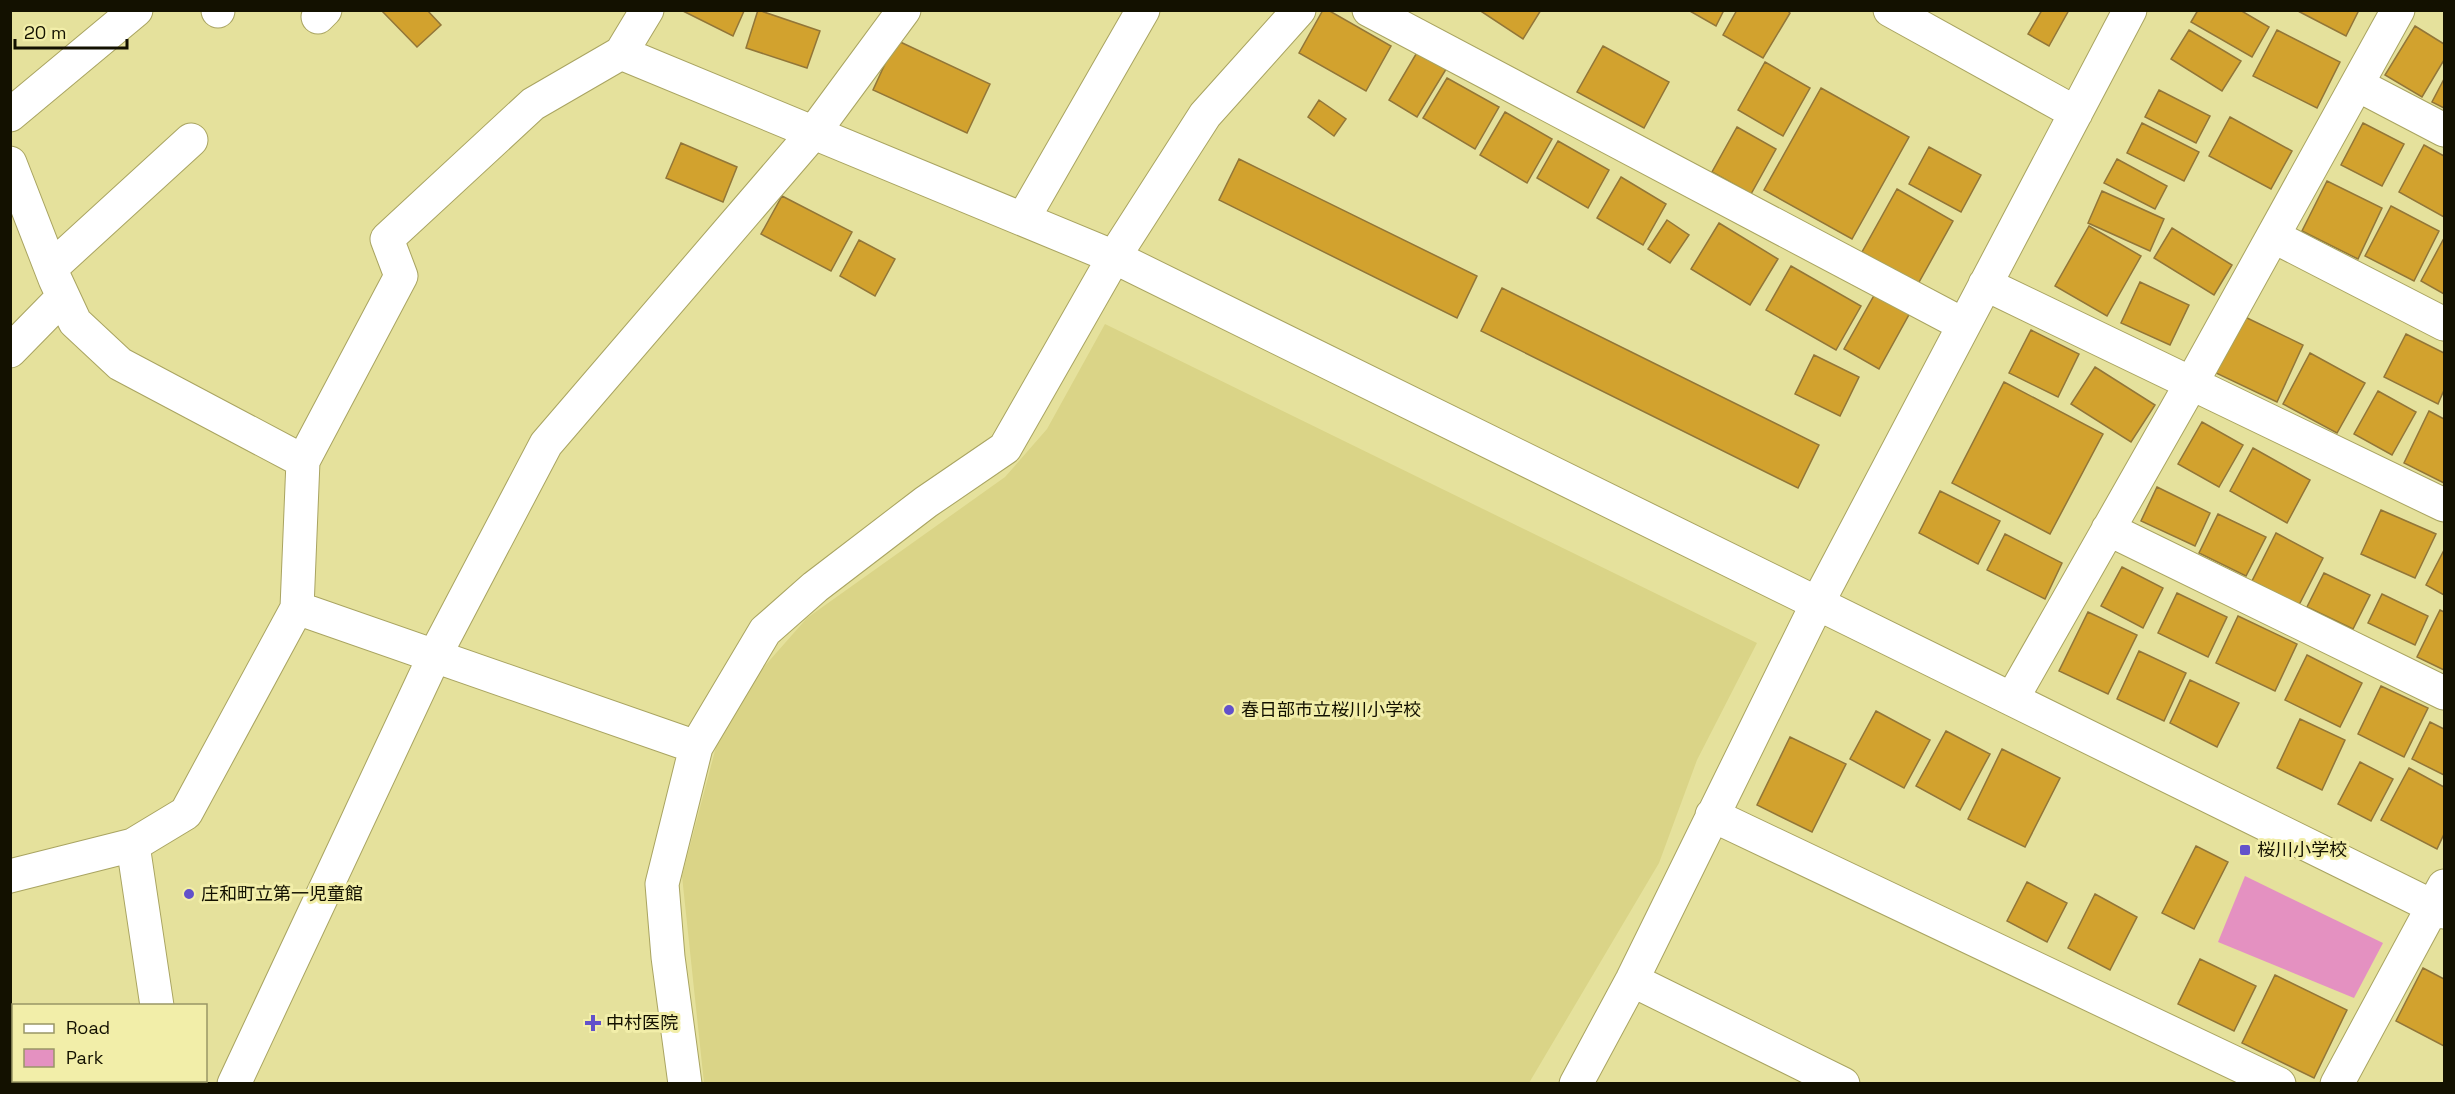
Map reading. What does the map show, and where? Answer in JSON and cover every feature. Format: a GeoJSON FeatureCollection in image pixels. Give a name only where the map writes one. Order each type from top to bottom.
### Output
{"type":"FeatureCollection","features":[{"type":"Feature","properties":{"kind":"street"},"geometry":{"type":"LineString","coordinates":[[10,115],[136,10]]}},
{"type":"Feature","properties":{"kind":"street"},"geometry":{"type":"LineString","coordinates":[[10,876],[133,845],[186,813],[297,608],[303,461],[401,276],[387,239],[533,104],[621,52],[647,10]]}},
{"type":"Feature","properties":{"kind":"street"},"geometry":{"type":"LineString","coordinates":[[234,1083],[435,655],[546,444],[814,132],[904,10]]}},
{"type":"Feature","properties":{"kind":"street"},"geometry":{"type":"LineString","coordinates":[[1023,219],[1143,10]]}},
{"type":"Feature","properties":{"kind":"street"},"geometry":{"type":"LineString","coordinates":[[685,1083],[662,884],[696,747],[765,632],[815,587],[926,501],[1005,448],[1114,257],[1205,115],[1299,10]]}},
{"type":"Feature","properties":{"kind":"street"},"geometry":{"type":"LineString","coordinates":[[1369,10],[1964,326]]}},
{"type":"Feature","properties":{"kind":"street"},"geometry":{"type":"LineString","coordinates":[[1890,10],[2076,113]]}},
{"type":"Feature","properties":{"kind":"street"},"geometry":{"type":"LineString","coordinates":[[1576,1083],[1632,980],[1818,602],[2130,10]]}},
{"type":"Feature","properties":{"kind":"street"},"geometry":{"type":"LineString","coordinates":[[2012,699],[2191,384],[2398,10]]}},
{"type":"Feature","properties":{"kind":"street"},"geometry":{"type":"LineString","coordinates":[[621,52],[1114,257],[2012,699],[2441,902],[2337,1083]]}},
{"type":"Feature","properties":{"kind":"street"},"geometry":{"type":"LineString","coordinates":[[2358,85],[2445,130]]}},
{"type":"Feature","properties":{"kind":"street"},"geometry":{"type":"LineString","coordinates":[[10,351],[57,283],[191,140]]}},
{"type":"Feature","properties":{"kind":"street"},"geometry":{"type":"LineString","coordinates":[[10,163],[57,283],[75,322],[120,364],[303,461]]}},
{"type":"Feature","properties":{"kind":"street"},"geometry":{"type":"LineString","coordinates":[[2273,236],[2445,324]]}},
{"type":"Feature","properties":{"kind":"street"},"geometry":{"type":"LineString","coordinates":[[1986,284],[2445,505]]}},
{"type":"Feature","properties":{"kind":"street"},"geometry":{"type":"LineString","coordinates":[[2108,529],[2445,693]]}},
{"type":"Feature","properties":{"kind":"street"},"geometry":{"type":"LineString","coordinates":[[297,608],[696,747]]}},
{"type":"Feature","properties":{"kind":"street"},"geometry":{"type":"LineString","coordinates":[[1712,815],[2279,1083]]}},
{"type":"Feature","properties":{"kind":"street"},"geometry":{"type":"LineString","coordinates":[[133,845],[157,1004]]}},
{"type":"Feature","properties":{"kind":"street"},"geometry":{"type":"LineString","coordinates":[[1632,980],[1843,1083]]}},
{"type":"Feature","properties":{"kind":"shaded area","name":"春日部市立桜川小学校"},"geometry":{"type":"Polygon","coordinates":[[[1105,324],[1757,643],[1697,760],[1659,863],[1529,1083],[704,1083],[682,876],[717,743],[755,677],[807,618],[1005,477],[1047,429],[1105,324]]]}},
{"type":"Feature","properties":{"kind":"green space"},"geometry":{"type":"Polygon","coordinates":[[[2245,876],[2383,943],[2354,998],[2218,942],[2245,876]]]}},
{"type":"Feature","properties":{"kind":"building"},"geometry":{"type":"Polygon","coordinates":[[[381,10],[427,10],[441,25],[417,47],[381,10]]]}},
{"type":"Feature","properties":{"kind":"building"},"geometry":{"type":"Polygon","coordinates":[[[681,10],[743,10],[744,11],[733,36],[681,10]]]}},
{"type":"Feature","properties":{"kind":"building"},"geometry":{"type":"Polygon","coordinates":[[[758,10],[820,31],[807,68],[746,48],[758,10]]]}},
{"type":"Feature","properties":{"kind":"building"},"geometry":{"type":"Polygon","coordinates":[[[1323,10],[1328,10],[1391,46],[1366,91],[1299,53],[1323,10]]]}},
{"type":"Feature","properties":{"kind":"building"},"geometry":{"type":"Polygon","coordinates":[[[1479,10],[1541,10],[1523,39],[1479,10]]]}},
{"type":"Feature","properties":{"kind":"building"},"geometry":{"type":"Polygon","coordinates":[[[1688,10],[1724,10],[1716,26],[1688,10]]]}},
{"type":"Feature","properties":{"kind":"building"},"geometry":{"type":"Polygon","coordinates":[[[1737,10],[1787,10],[1790,13],[1763,58],[1723,35],[1737,10]]]}},
{"type":"Feature","properties":{"kind":"building"},"geometry":{"type":"Polygon","coordinates":[[[2042,10],[2069,10],[2049,46],[2028,34],[2042,10]]]}},
{"type":"Feature","properties":{"kind":"building"},"geometry":{"type":"Polygon","coordinates":[[[2198,10],[2240,10],[2269,27],[2252,57],[2191,22],[2198,10]]]}},
{"type":"Feature","properties":{"kind":"building"},"geometry":{"type":"Polygon","coordinates":[[[2296,10],[2359,10],[2346,36],[2296,10]]]}},
{"type":"Feature","properties":{"kind":"building"},"geometry":{"type":"Polygon","coordinates":[[[2415,26],[2444,44],[2444,60],[2422,97],[2385,75],[2415,26]]]}},
{"type":"Feature","properties":{"kind":"building"},"geometry":{"type":"Polygon","coordinates":[[[2189,30],[2241,61],[2222,91],[2171,59],[2189,30]]]}},
{"type":"Feature","properties":{"kind":"building"},"geometry":{"type":"Polygon","coordinates":[[[2277,30],[2340,62],[2317,108],[2253,76],[2277,30]]]}},
{"type":"Feature","properties":{"kind":"building"},"geometry":{"type":"Polygon","coordinates":[[[896,40],[990,84],[967,133],[873,90],[896,40]]]}},
{"type":"Feature","properties":{"kind":"building"},"geometry":{"type":"Polygon","coordinates":[[[1603,46],[1669,82],[1644,128],[1577,92],[1603,46]]]}},
{"type":"Feature","properties":{"kind":"building"},"geometry":{"type":"Polygon","coordinates":[[[1419,49],[1448,66],[1417,117],[1389,100],[1419,49]]]}},
{"type":"Feature","properties":{"kind":"building"},"geometry":{"type":"Polygon","coordinates":[[[1765,62],[1810,88],[1783,136],[1738,110],[1765,62]]]}},
{"type":"Feature","properties":{"kind":"building"},"geometry":{"type":"Polygon","coordinates":[[[1447,78],[1499,107],[1475,149],[1423,118],[1447,78]]]}},
{"type":"Feature","properties":{"kind":"building"},"geometry":{"type":"Polygon","coordinates":[[[2444,79],[2444,108],[2432,102],[2444,79]]]}},
{"type":"Feature","properties":{"kind":"building"},"geometry":{"type":"Polygon","coordinates":[[[1821,88],[1909,137],[1852,239],[1764,190],[1821,88]]]}},
{"type":"Feature","properties":{"kind":"building"},"geometry":{"type":"Polygon","coordinates":[[[2159,90],[2210,116],[2196,143],[2145,117],[2159,90]]]}},
{"type":"Feature","properties":{"kind":"building"},"geometry":{"type":"Polygon","coordinates":[[[1319,100],[1346,119],[1334,136],[1308,117],[1319,100]]]}},
{"type":"Feature","properties":{"kind":"building"},"geometry":{"type":"Polygon","coordinates":[[[1505,112],[1552,139],[1527,183],[1480,155],[1505,112]]]}},
{"type":"Feature","properties":{"kind":"building"},"geometry":{"type":"Polygon","coordinates":[[[2230,117],[2292,151],[2271,189],[2209,156],[2230,117]]]}},
{"type":"Feature","properties":{"kind":"building"},"geometry":{"type":"Polygon","coordinates":[[[2142,123],[2199,152],[2184,181],[2127,153],[2142,123]]]}},
{"type":"Feature","properties":{"kind":"building"},"geometry":{"type":"Polygon","coordinates":[[[2363,123],[2404,144],[2382,186],[2341,165],[2363,123]]]}},
{"type":"Feature","properties":{"kind":"building"},"geometry":{"type":"Polygon","coordinates":[[[1737,127],[1776,149],[1751,194],[1712,172],[1737,127]]]}},
{"type":"Feature","properties":{"kind":"building"},"geometry":{"type":"Polygon","coordinates":[[[1558,141],[1609,170],[1588,208],[1537,178],[1558,141]]]}},
{"type":"Feature","properties":{"kind":"building"},"geometry":{"type":"Polygon","coordinates":[[[681,143],[737,167],[723,202],[666,178],[681,143]]]}},
{"type":"Feature","properties":{"kind":"building"},"geometry":{"type":"Polygon","coordinates":[[[2424,145],[2444,156],[2444,217],[2399,192],[2424,145]]]}},
{"type":"Feature","properties":{"kind":"building"},"geometry":{"type":"Polygon","coordinates":[[[1929,147],[1981,175],[1961,212],[1909,184],[1929,147]]]}},
{"type":"Feature","properties":{"kind":"building"},"geometry":{"type":"Polygon","coordinates":[[[1239,159],[1477,276],[1457,318],[1219,200],[1239,159]]]}},
{"type":"Feature","properties":{"kind":"building"},"geometry":{"type":"Polygon","coordinates":[[[2117,159],[2167,186],[2155,209],[2104,183],[2117,159]]]}},
{"type":"Feature","properties":{"kind":"building"},"geometry":{"type":"Polygon","coordinates":[[[1621,177],[1666,204],[1643,245],[1597,218],[1621,177]]]}},
{"type":"Feature","properties":{"kind":"building"},"geometry":{"type":"Polygon","coordinates":[[[2327,181],[2382,208],[2358,259],[2302,231],[2327,181]]]}},
{"type":"Feature","properties":{"kind":"building"},"geometry":{"type":"Polygon","coordinates":[[[1897,189],[1953,221],[1918,284],[1862,252],[1897,189]]]}},
{"type":"Feature","properties":{"kind":"building"},"geometry":{"type":"Polygon","coordinates":[[[2102,191],[2164,219],[2150,251],[2088,223],[2102,191]]]}},
{"type":"Feature","properties":{"kind":"building"},"geometry":{"type":"Polygon","coordinates":[[[782,196],[852,232],[831,271],[761,234],[782,196]]]}},
{"type":"Feature","properties":{"kind":"building"},"geometry":{"type":"Polygon","coordinates":[[[2391,206],[2439,231],[2414,281],[2365,256],[2391,206]]]}},
{"type":"Feature","properties":{"kind":"building"},"geometry":{"type":"Polygon","coordinates":[[[1667,220],[1689,235],[1670,263],[1648,249],[1667,220]]]}},
{"type":"Feature","properties":{"kind":"building"},"geometry":{"type":"Polygon","coordinates":[[[1719,223],[1778,259],[1750,305],[1691,269],[1719,223]]]}},
{"type":"Feature","properties":{"kind":"building"},"geometry":{"type":"Polygon","coordinates":[[[2089,226],[2141,256],[2107,316],[2055,286],[2089,226]]]}},
{"type":"Feature","properties":{"kind":"building"},"geometry":{"type":"Polygon","coordinates":[[[2172,228],[2232,265],[2214,295],[2154,258],[2172,228]]]}},
{"type":"Feature","properties":{"kind":"building"},"geometry":{"type":"Polygon","coordinates":[[[859,240],[895,259],[875,296],[840,276],[859,240]]]}},
{"type":"Feature","properties":{"kind":"building"},"geometry":{"type":"Polygon","coordinates":[[[2444,241],[2444,294],[2421,281],[2444,241]]]}},
{"type":"Feature","properties":{"kind":"building"},"geometry":{"type":"Polygon","coordinates":[[[1791,266],[1861,306],[1836,350],[1766,310],[1791,266]]]}},
{"type":"Feature","properties":{"kind":"building"},"geometry":{"type":"Polygon","coordinates":[[[2140,282],[2189,305],[2170,345],[2121,323],[2140,282]]]}},
{"type":"Feature","properties":{"kind":"building"},"geometry":{"type":"Polygon","coordinates":[[[1502,288],[1819,445],[1798,488],[1481,331],[1502,288]]]}},
{"type":"Feature","properties":{"kind":"building"},"geometry":{"type":"Polygon","coordinates":[[[1876,292],[1911,311],[1879,369],[1844,349],[1876,292]]]}},
{"type":"Feature","properties":{"kind":"building"},"geometry":{"type":"Polygon","coordinates":[[[2243,316],[2303,345],[2277,402],[2216,373],[2243,316]]]}},
{"type":"Feature","properties":{"kind":"building"},"geometry":{"type":"Polygon","coordinates":[[[2031,330],[2079,354],[2058,397],[2009,373],[2031,330]]]}},
{"type":"Feature","properties":{"kind":"building"},"geometry":{"type":"Polygon","coordinates":[[[2406,334],[2444,353],[2444,390],[2438,404],[2384,377],[2406,334]]]}},
{"type":"Feature","properties":{"kind":"building"},"geometry":{"type":"Polygon","coordinates":[[[2310,353],[2365,383],[2337,433],[2283,404],[2310,353]]]}},
{"type":"Feature","properties":{"kind":"building"},"geometry":{"type":"Polygon","coordinates":[[[1814,355],[1859,377],[1840,416],[1795,394],[1814,355]]]}},
{"type":"Feature","properties":{"kind":"building"},"geometry":{"type":"Polygon","coordinates":[[[2095,367],[2155,405],[2131,442],[2071,404],[2095,367]]]}},
{"type":"Feature","properties":{"kind":"building"},"geometry":{"type":"Polygon","coordinates":[[[2004,382],[2103,434],[2050,534],[1952,483],[2004,382]]]}},
{"type":"Feature","properties":{"kind":"building"},"geometry":{"type":"Polygon","coordinates":[[[2378,391],[2416,412],[2392,455],[2354,434],[2378,391]]]}},
{"type":"Feature","properties":{"kind":"building"},"geometry":{"type":"Polygon","coordinates":[[[2429,411],[2444,419],[2444,483],[2404,463],[2429,411]]]}},
{"type":"Feature","properties":{"kind":"building"},"geometry":{"type":"Polygon","coordinates":[[[2202,422],[2243,445],[2219,487],[2178,464],[2202,422]]]}},
{"type":"Feature","properties":{"kind":"building"},"geometry":{"type":"Polygon","coordinates":[[[2253,448],[2310,480],[2287,523],[2230,491],[2253,448]]]}},
{"type":"Feature","properties":{"kind":"building"},"geometry":{"type":"Polygon","coordinates":[[[2157,487],[2210,513],[2195,546],[2141,521],[2157,487]]]}},
{"type":"Feature","properties":{"kind":"building"},"geometry":{"type":"Polygon","coordinates":[[[1940,491],[2000,521],[1978,564],[1919,533],[1940,491]]]}},
{"type":"Feature","properties":{"kind":"building"},"geometry":{"type":"Polygon","coordinates":[[[2381,510],[2436,534],[2415,578],[2361,554],[2381,510]]]}},
{"type":"Feature","properties":{"kind":"building"},"geometry":{"type":"Polygon","coordinates":[[[2218,514],[2266,537],[2246,576],[2199,553],[2218,514]]]}},
{"type":"Feature","properties":{"kind":"building"},"geometry":{"type":"Polygon","coordinates":[[[2276,533],[2323,558],[2299,605],[2252,581],[2276,533]]]}},
{"type":"Feature","properties":{"kind":"building"},"geometry":{"type":"Polygon","coordinates":[[[2005,534],[2062,563],[2045,599],[1987,570],[2005,534]]]}},
{"type":"Feature","properties":{"kind":"building"},"geometry":{"type":"Polygon","coordinates":[[[2444,550],[2444,595],[2426,585],[2444,550]]]}},
{"type":"Feature","properties":{"kind":"building"},"geometry":{"type":"Polygon","coordinates":[[[2122,567],[2163,588],[2143,628],[2101,606],[2122,567]]]}},
{"type":"Feature","properties":{"kind":"building"},"geometry":{"type":"Polygon","coordinates":[[[2324,573],[2370,595],[2353,629],[2307,607],[2324,573]]]}},
{"type":"Feature","properties":{"kind":"building"},"geometry":{"type":"Polygon","coordinates":[[[2177,593],[2227,617],[2208,657],[2158,633],[2177,593]]]}},
{"type":"Feature","properties":{"kind":"building"},"geometry":{"type":"Polygon","coordinates":[[[2382,594],[2428,616],[2415,645],[2368,623],[2382,594]]]}},
{"type":"Feature","properties":{"kind":"building"},"geometry":{"type":"Polygon","coordinates":[[[2440,610],[2444,612],[2444,670],[2417,657],[2440,610]]]}},
{"type":"Feature","properties":{"kind":"building"},"geometry":{"type":"Polygon","coordinates":[[[2088,612],[2137,635],[2108,694],[2059,671],[2088,612]]]}},
{"type":"Feature","properties":{"kind":"building"},"geometry":{"type":"Polygon","coordinates":[[[2238,616],[2297,644],[2275,691],[2216,663],[2238,616]]]}},
{"type":"Feature","properties":{"kind":"building"},"geometry":{"type":"Polygon","coordinates":[[[2139,651],[2186,673],[2164,721],[2117,699],[2139,651]]]}},
{"type":"Feature","properties":{"kind":"building"},"geometry":{"type":"Polygon","coordinates":[[[2307,655],[2362,683],[2340,727],[2285,700],[2307,655]]]}},
{"type":"Feature","properties":{"kind":"building"},"geometry":{"type":"Polygon","coordinates":[[[2190,680],[2239,703],[2217,747],[2170,723],[2190,680]]]}},
{"type":"Feature","properties":{"kind":"building"},"geometry":{"type":"Polygon","coordinates":[[[2381,686],[2428,708],[2404,757],[2358,734],[2381,686]]]}},
{"type":"Feature","properties":{"kind":"building"},"geometry":{"type":"Polygon","coordinates":[[[1876,711],[1930,740],[1904,788],[1850,759],[1876,711]]]}},
{"type":"Feature","properties":{"kind":"building"},"geometry":{"type":"Polygon","coordinates":[[[2300,719],[2345,740],[2322,790],[2277,768],[2300,719]]]}},
{"type":"Feature","properties":{"kind":"building"},"geometry":{"type":"Polygon","coordinates":[[[2430,722],[2444,729],[2444,775],[2412,759],[2430,722]]]}},
{"type":"Feature","properties":{"kind":"building"},"geometry":{"type":"Polygon","coordinates":[[[1946,731],[1990,754],[1960,810],[1916,786],[1946,731]]]}},
{"type":"Feature","properties":{"kind":"building"},"geometry":{"type":"Polygon","coordinates":[[[1790,737],[1846,764],[1812,832],[1757,805],[1790,737]]]}},
{"type":"Feature","properties":{"kind":"building"},"geometry":{"type":"Polygon","coordinates":[[[2002,749],[2060,778],[2025,847],[1968,819],[2002,749]]]}},
{"type":"Feature","properties":{"kind":"building"},"geometry":{"type":"Polygon","coordinates":[[[2360,762],[2393,779],[2371,821],[2338,804],[2360,762]]]}},
{"type":"Feature","properties":{"kind":"building"},"geometry":{"type":"Polygon","coordinates":[[[2409,768],[2444,787],[2444,834],[2437,849],[2381,820],[2409,768]]]}},
{"type":"Feature","properties":{"kind":"building"},"geometry":{"type":"Polygon","coordinates":[[[2196,846],[2228,862],[2194,929],[2162,913],[2196,846]]]}},
{"type":"Feature","properties":{"kind":"building"},"geometry":{"type":"Polygon","coordinates":[[[2027,882],[2067,903],[2047,942],[2007,921],[2027,882]]]}},
{"type":"Feature","properties":{"kind":"building"},"geometry":{"type":"Polygon","coordinates":[[[2095,894],[2137,917],[2110,970],[2068,948],[2095,894]]]}},
{"type":"Feature","properties":{"kind":"building"},"geometry":{"type":"Polygon","coordinates":[[[2200,959],[2256,986],[2234,1031],[2178,1004],[2200,959]]]}},
{"type":"Feature","properties":{"kind":"building"},"geometry":{"type":"Polygon","coordinates":[[[2423,968],[2444,979],[2444,1046],[2396,1021],[2423,968]]]}},
{"type":"Feature","properties":{"kind":"building"},"geometry":{"type":"Polygon","coordinates":[[[2275,975],[2347,1010],[2314,1078],[2242,1043],[2275,975]]]}},
{"type":"Feature","properties":{"kind":"place","name":"春日部市立桜川小学校"},"geometry":{"type":"Point","coordinates":[1229,710]}},
{"type":"Feature","properties":{"kind":"place","name":"桜川小学校"},"geometry":{"type":"Point","coordinates":[2245,850]}},
{"type":"Feature","properties":{"kind":"place","name":"庄和町立第一児童館"},"geometry":{"type":"Point","coordinates":[189,894]}},
{"type":"Feature","properties":{"kind":"place","name":"中村医院"},"geometry":{"type":"Point","coordinates":[593,1023]}}]}
